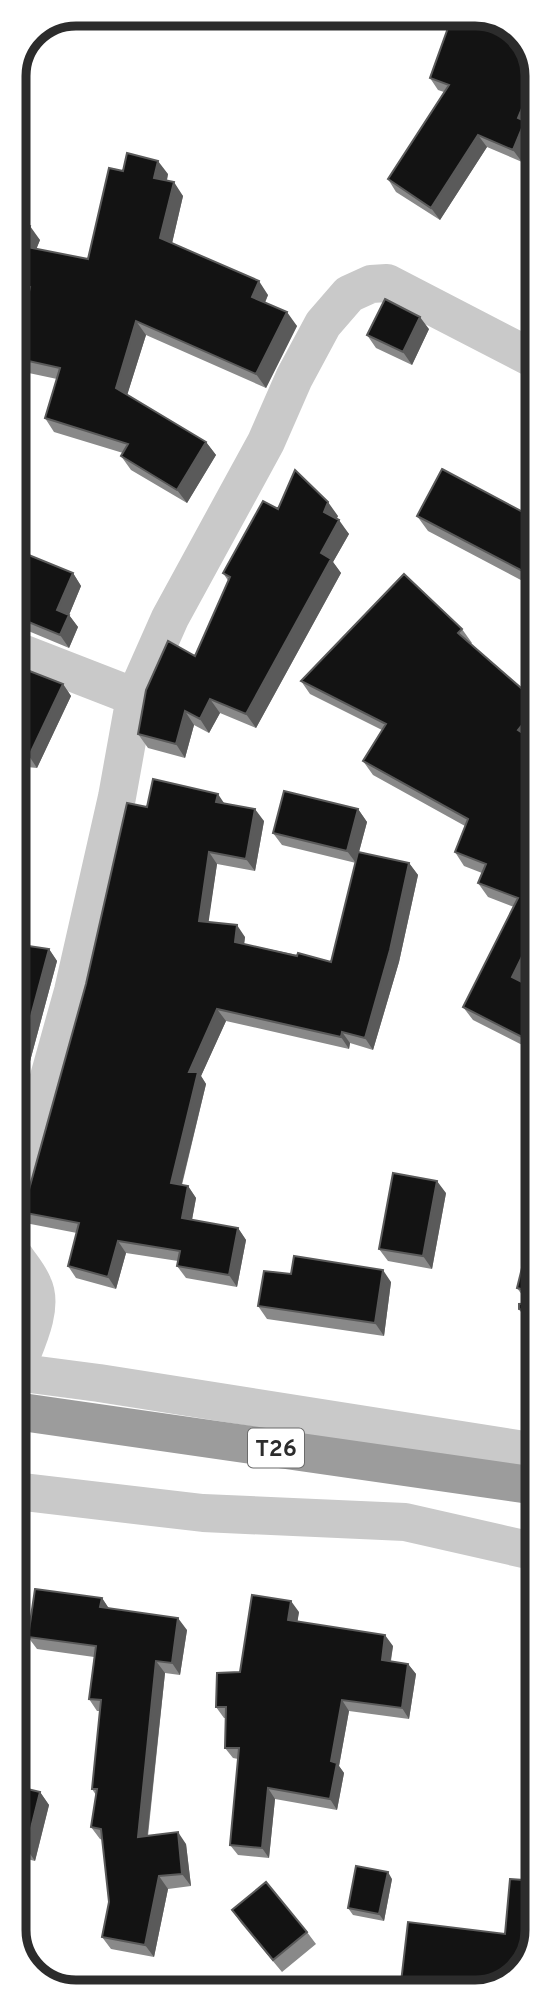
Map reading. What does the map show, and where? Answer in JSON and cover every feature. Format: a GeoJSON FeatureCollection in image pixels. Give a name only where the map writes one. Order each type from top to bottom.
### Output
{"type":"FeatureCollection","features":[{"type":"Feature","properties":{"kind":"highway","name":"T26"},"geometry":{"type":"LineString","coordinates":[[26,1413],[525,1484]]}},
{"type":"Feature","properties":{"kind":"street"},"geometry":{"type":"LineString","coordinates":[[26,1160],[73,991],[117,797],[135,697],[170,618],[260,453],[323,324],[349,294],[371,284],[387,283],[525,354]]}},
{"type":"Feature","properties":{"kind":"street"},"geometry":{"type":"LineString","coordinates":[[26,655],[135,697]]}},
{"type":"Feature","properties":{"kind":"street"},"geometry":{"type":"LineString","coordinates":[[26,1273],[34,1286],[37,1310],[26,1341]]}},
{"type":"Feature","properties":{"kind":"street"},"geometry":{"type":"LineString","coordinates":[[26,1373],[525,1450]]}},
{"type":"Feature","properties":{"kind":"street"},"geometry":{"type":"LineString","coordinates":[[26,1492],[203,1513],[405,1521],[525,1549]]}},
{"type":"Feature","properties":{"kind":"building"},"geometry":{"type":"Polygon","coordinates":[[[449,26],[485,27],[503,35],[518,51],[525,76],[525,101],[518,118],[525,121],[513,150],[478,135],[431,208],[388,179],[449,85],[430,78],[449,26]]]}},
{"type":"Feature","properties":{"kind":"building"},"geometry":{"type":"Polygon","coordinates":[[[127,153],[158,161],[154,178],[174,182],[160,238],[259,281],[252,297],[287,312],[256,374],[136,321],[116,388],[206,442],[177,490],[121,456],[128,444],[45,418],[60,368],[26,360],[26,306],[30,287],[26,286],[26,247],[88,259],[109,168],[123,171],[127,153]]]}},
{"type":"Feature","properties":{"kind":"building"},"geometry":{"type":"Polygon","coordinates":[[[385,299],[420,317],[403,352],[367,335],[385,299]]]}},
{"type":"Feature","properties":{"kind":"building"},"geometry":{"type":"Polygon","coordinates":[[[442,469],[525,513],[525,572],[417,516],[442,469]]]}},
{"type":"Feature","properties":{"kind":"building"},"geometry":{"type":"Polygon","coordinates":[[[295,470],[328,502],[324,512],[339,520],[321,553],[331,559],[246,714],[210,699],[200,719],[185,711],[176,744],[138,734],[146,690],[168,641],[195,656],[230,577],[223,573],[263,501],[278,509],[295,470]]]}},
{"type":"Feature","properties":{"kind":"building"},"geometry":{"type":"Polygon","coordinates":[[[26,554],[73,573],[57,610],[69,615],[60,635],[26,621],[26,554]]]}},
{"type":"Feature","properties":{"kind":"building"},"geometry":{"type":"Polygon","coordinates":[[[404,574],[462,629],[458,633],[525,691],[525,721],[518,730],[525,735],[525,950],[512,977],[525,984],[525,1038],[463,1007],[518,898],[478,883],[486,864],[455,852],[468,819],[363,761],[386,724],[301,681],[404,574]]]}},
{"type":"Feature","properties":{"kind":"building"},"geometry":{"type":"Polygon","coordinates":[[[26,670],[63,684],[29,756],[26,756],[26,670]]]}},
{"type":"Feature","properties":{"kind":"building"},"geometry":{"type":"Polygon","coordinates":[[[153,779],[218,794],[216,802],[255,809],[246,859],[209,852],[199,921],[237,925],[235,942],[297,956],[298,953],[331,962],[358,852],[409,863],[390,950],[365,1038],[342,1032],[341,1037],[217,1009],[189,1072],[198,1072],[171,1183],[188,1186],[182,1218],[238,1228],[229,1275],[177,1266],[180,1251],[118,1241],[108,1277],[68,1266],[79,1223],[26,1213],[26,1196],[86,984],[127,803],[147,807],[153,779]]]}},
{"type":"Feature","properties":{"kind":"building"},"geometry":{"type":"Polygon","coordinates":[[[284,791],[358,809],[347,851],[273,833],[284,791]]]}},
{"type":"Feature","properties":{"kind":"building"},"geometry":{"type":"Polygon","coordinates":[[[26,946],[49,949],[26,1034],[26,946]]]}},
{"type":"Feature","properties":{"kind":"building"},"geometry":{"type":"Polygon","coordinates":[[[393,1173],[437,1181],[423,1256],[379,1249],[393,1173]]]}},
{"type":"Feature","properties":{"kind":"building"},"geometry":{"type":"Polygon","coordinates":[[[294,1256],[383,1270],[375,1323],[258,1306],[264,1271],[291,1274],[294,1256]]]}},
{"type":"Feature","properties":{"kind":"building"},"geometry":{"type":"Polygon","coordinates":[[[525,1256],[525,1290],[517,1288],[525,1256]]]}},
{"type":"Feature","properties":{"kind":"building"},"geometry":{"type":"Polygon","coordinates":[[[519,1304],[525,1304],[525,1311],[519,1309],[519,1304]]]}},
{"type":"Feature","properties":{"kind":"building"},"geometry":{"type":"Polygon","coordinates":[[[35,1589],[102,1598],[100,1607],[178,1618],[172,1663],[156,1661],[138,1837],[178,1832],[182,1874],[159,1876],[145,1945],[102,1937],[109,1902],[101,1829],[91,1827],[97,1789],[92,1789],[101,1700],[89,1699],[96,1646],[28,1637],[35,1589]]]}},
{"type":"Feature","properties":{"kind":"building"},"geometry":{"type":"Polygon","coordinates":[[[252,1595],[291,1601],[288,1620],[385,1635],[382,1660],[408,1664],[402,1708],[342,1700],[331,1761],[337,1763],[330,1799],[268,1788],[262,1848],[230,1845],[239,1748],[225,1748],[226,1707],[216,1707],[217,1673],[240,1672],[252,1595]]]}},
{"type":"Feature","properties":{"kind":"building"},"geometry":{"type":"Polygon","coordinates":[[[26,1789],[40,1792],[26,1848],[26,1789]]]}},
{"type":"Feature","properties":{"kind":"building"},"geometry":{"type":"Polygon","coordinates":[[[356,1866],[388,1872],[379,1914],[348,1908],[356,1866]]]}},
{"type":"Feature","properties":{"kind":"building"},"geometry":{"type":"Polygon","coordinates":[[[510,1879],[525,1880],[524,1940],[518,1955],[505,1969],[485,1979],[401,1980],[408,1922],[505,1934],[510,1879]]]}},
{"type":"Feature","properties":{"kind":"building"},"geometry":{"type":"Polygon","coordinates":[[[266,1882],[307,1932],[273,1960],[232,1910],[266,1882]]]}}]}
